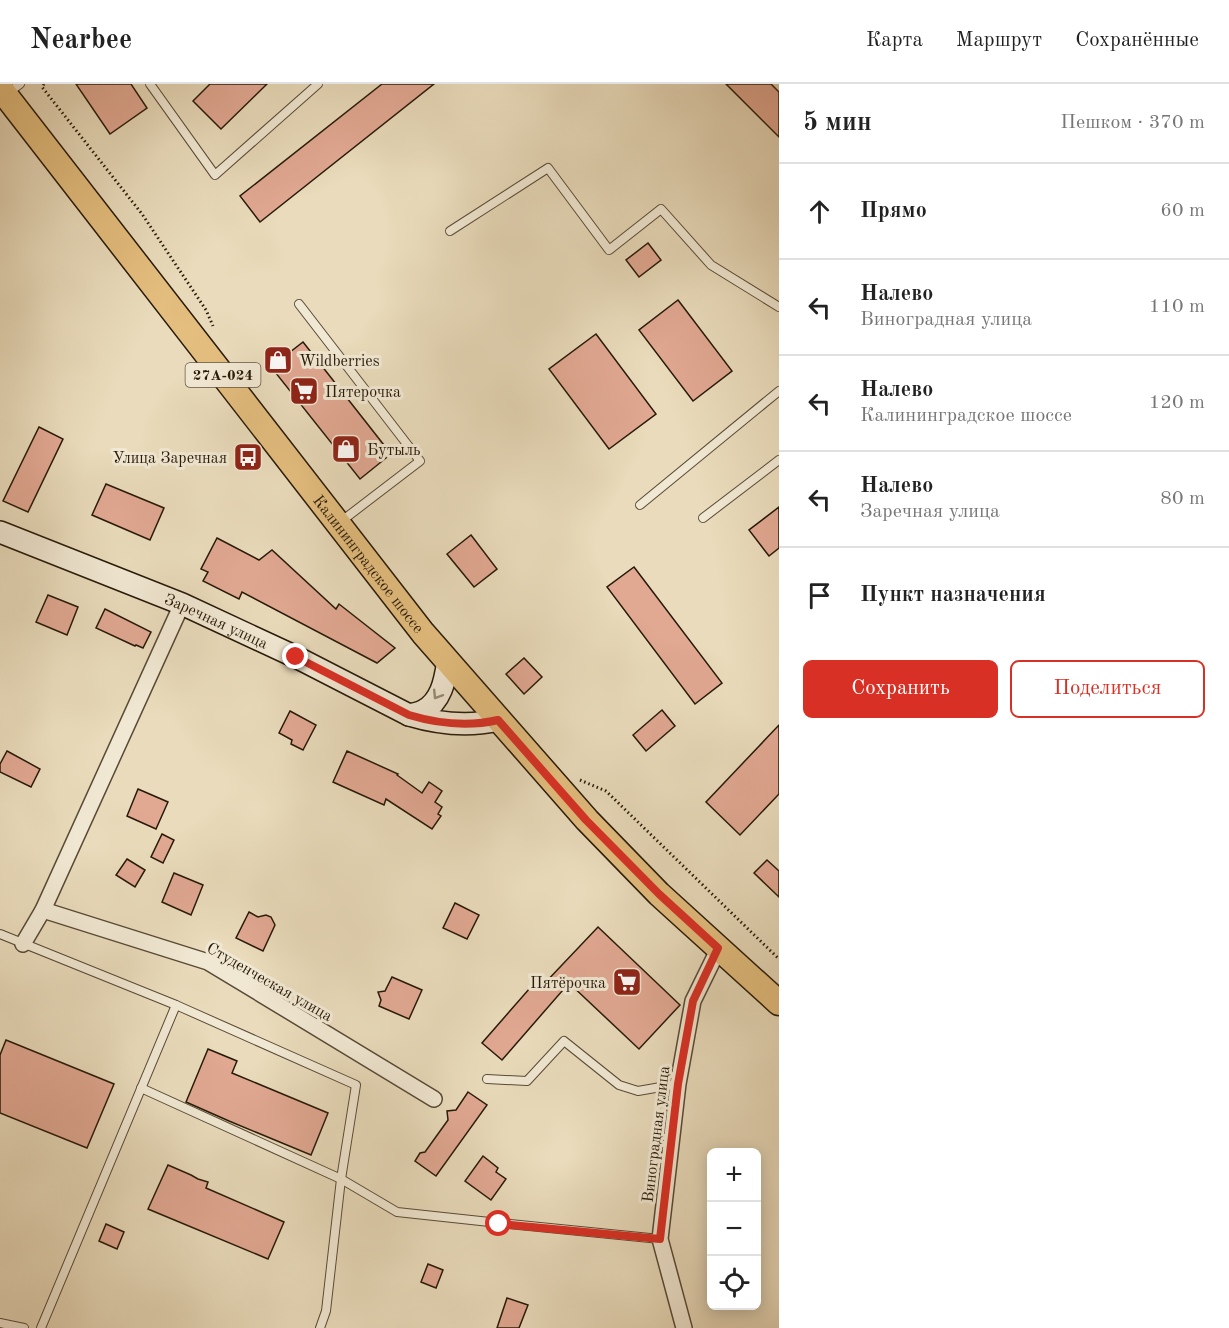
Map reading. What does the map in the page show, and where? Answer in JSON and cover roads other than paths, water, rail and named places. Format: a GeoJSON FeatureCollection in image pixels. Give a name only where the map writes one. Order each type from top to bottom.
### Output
{"type":"FeatureCollection","features":[{"type":"Feature","properties":{"kind":"main road","name":"Калининградское шоссе"},"geometry":{"type":"LineString","coordinates":[[8,89],[423,633],[586,820],[659,894],[779,1003]]}},
{"type":"Feature","properties":{"kind":"main road","name":"Заречная улица"},"geometry":{"type":"LineString","coordinates":[[0,532],[182,604],[296,657],[409,715],[452,724],[481,724],[498,720]]}},
{"type":"Feature","properties":{"kind":"main road"},"geometry":{"type":"LineString","coordinates":[[409,715],[423,711],[432,704],[445,681],[448,661]]}},
{"type":"Feature","properties":{"kind":"street"},"geometry":{"type":"LineString","coordinates":[[23,944],[43,910],[182,604]]}},
{"type":"Feature","properties":{"kind":"street","name":"Студенческая улица"},"geometry":{"type":"LineString","coordinates":[[43,910],[208,962],[434,1099]]}},
{"type":"Feature","properties":{"kind":"street","name":"Виноградная улица"},"geometry":{"type":"LineString","coordinates":[[684,1328],[660,1239],[678,1084],[693,1001],[718,948]]}},
{"type":"Feature","properties":{"kind":"lane"},"geometry":{"type":"LineString","coordinates":[[150,84],[215,175],[318,84]]}},
{"type":"Feature","properties":{"kind":"lane"},"geometry":{"type":"LineString","coordinates":[[450,231],[548,168],[609,250],[661,209],[711,265],[779,307]]}},
{"type":"Feature","properties":{"kind":"lane"},"geometry":{"type":"LineString","coordinates":[[299,304],[420,460],[339,523]]}},
{"type":"Feature","properties":{"kind":"lane"},"geometry":{"type":"LineString","coordinates":[[640,505],[779,392]]}},
{"type":"Feature","properties":{"kind":"lane"},"geometry":{"type":"LineString","coordinates":[[703,518],[779,460]]}},
{"type":"Feature","properties":{"kind":"lane"},"geometry":{"type":"LineString","coordinates":[[0,934],[176,1005],[356,1085],[341,1179],[326,1311],[320,1328]]}},
{"type":"Feature","properties":{"kind":"lane"},"geometry":{"type":"LineString","coordinates":[[41,1328],[176,1005]]}},
{"type":"Feature","properties":{"kind":"lane"},"geometry":{"type":"LineString","coordinates":[[487,1079],[527,1081],[564,1041],[619,1085],[638,1091],[678,1084]]}},
{"type":"Feature","properties":{"kind":"lane"},"geometry":{"type":"LineString","coordinates":[[141,1088],[341,1179],[397,1212],[660,1239]]}},
{"type":"Feature","properties":{"kind":"lane"},"geometry":{"type":"LineString","coordinates":[[0,1323],[24,1328]]}},
{"type":"Feature","properties":{"kind":"place","name":"Wildberries"},"geometry":{"type":"Point","coordinates":[278,360]}},
{"type":"Feature","properties":{"kind":"place","name":"Пятерочка"},"geometry":{"type":"Point","coordinates":[304,391]}},
{"type":"Feature","properties":{"kind":"place","name":"Бутыль"},"geometry":{"type":"Point","coordinates":[346,449]}},
{"type":"Feature","properties":{"kind":"place","name":"Улица Заречная"},"geometry":{"type":"Point","coordinates":[248,457]}},
{"type":"Feature","properties":{"kind":"place","name":"Пятёрочка"},"geometry":{"type":"Point","coordinates":[627,982]}}]}
